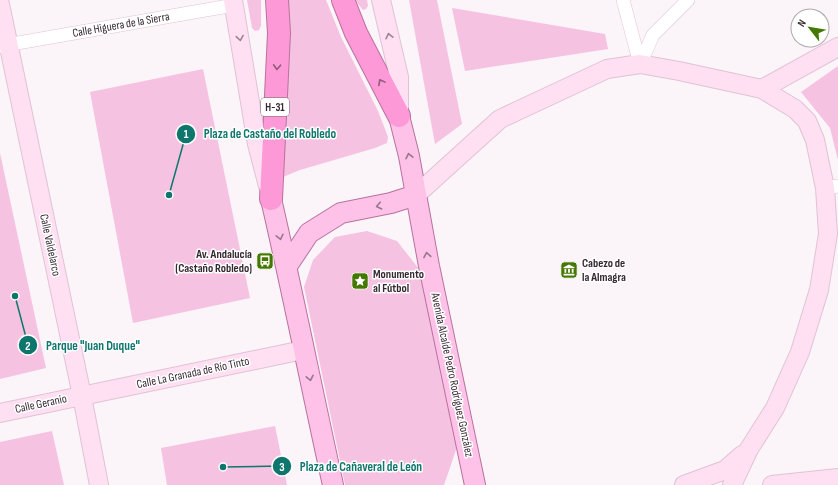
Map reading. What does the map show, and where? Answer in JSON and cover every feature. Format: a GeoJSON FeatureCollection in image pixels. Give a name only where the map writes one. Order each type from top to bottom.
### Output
{"type":"FeatureCollection","features":[{"type":"Feature","properties":{"kind":"highway","name":"H-31"},"geometry":{"type":"LineString","coordinates":[[271,199],[279,33],[277,0]]}},
{"type":"Feature","properties":{"kind":"highway"},"geometry":{"type":"LineString","coordinates":[[343,0],[356,33],[399,116]]}},
{"type":"Feature","properties":{"kind":"main road","name":"Avenida Alcalde Pedro Rodríguez González"},"geometry":{"type":"LineString","coordinates":[[399,116],[409,156],[429,266],[475,485]]}},
{"type":"Feature","properties":{"kind":"main road"},"geometry":{"type":"LineString","coordinates":[[287,266],[309,233],[341,213],[391,203],[416,195]]}},
{"type":"Feature","properties":{"kind":"main road"},"geometry":{"type":"LineString","coordinates":[[271,199],[287,266],[303,350],[333,485]]}},
{"type":"Feature","properties":{"kind":"street","name":"Avenida Alcalde Pedro Rodríguez González"},"geometry":{"type":"LineString","coordinates":[[381,0],[399,77],[399,116]]}},
{"type":"Feature","properties":{"kind":"street"},"geometry":{"type":"LineString","coordinates":[[624,0],[640,64]]}},
{"type":"Feature","properties":{"kind":"street"},"geometry":{"type":"LineString","coordinates":[[640,64],[653,35],[688,0]]}},
{"type":"Feature","properties":{"kind":"street"},"geometry":{"type":"LineString","coordinates":[[234,2],[257,144],[271,199]]}},
{"type":"Feature","properties":{"kind":"street","name":"Calle Higuera de la Sierra"},"geometry":{"type":"LineString","coordinates":[[4,46],[234,2]]}},
{"type":"Feature","properties":{"kind":"street","name":"Calle Valdelarco"},"geometry":{"type":"LineString","coordinates":[[0,4],[4,46],[82,396],[99,485]]}},
{"type":"Feature","properties":{"kind":"street"},"geometry":{"type":"LineString","coordinates":[[762,89],[838,47]]}},
{"type":"Feature","properties":{"kind":"street"},"geometry":{"type":"LineString","coordinates":[[416,195],[500,119],[607,69],[640,64],[762,89],[795,109],[807,121],[832,187],[828,234],[819,290],[800,352],[774,408],[749,449],[732,485]]}},
{"type":"Feature","properties":{"kind":"street","name":"Calle La Granada de Río Tinto"},"geometry":{"type":"LineString","coordinates":[[82,396],[303,350]]}},
{"type":"Feature","properties":{"kind":"street","name":"Calle Geranio"},"geometry":{"type":"LineString","coordinates":[[0,413],[82,396]]}},
{"type":"Feature","properties":{"kind":"street"},"geometry":{"type":"LineString","coordinates":[[684,485],[725,470],[749,449]]}},
{"type":"Feature","properties":{"kind":"street"},"geometry":{"type":"LineString","coordinates":[[772,485],[838,478]]}},
{"type":"Feature","properties":{"kind":"shaded area"},"geometry":{"type":"Polygon","coordinates":[[[247,0],[261,0],[261,26],[259,30],[255,31],[252,28],[247,0]]]}},
{"type":"Feature","properties":{"kind":"shaded area"},"geometry":{"type":"Polygon","coordinates":[[[288,0],[326,0],[341,37],[378,111],[388,137],[387,143],[375,148],[300,170],[283,177],[288,55],[288,0]]]}},
{"type":"Feature","properties":{"kind":"shaded area"},"geometry":{"type":"Polygon","coordinates":[[[355,0],[367,0],[368,6],[363,10],[355,0]]]}},
{"type":"Feature","properties":{"kind":"shaded area"},"geometry":{"type":"Polygon","coordinates":[[[409,0],[437,0],[462,124],[435,144],[409,0]]]}},
{"type":"Feature","properties":{"kind":"shaded area"},"geometry":{"type":"Polygon","coordinates":[[[452,8],[605,34],[608,49],[465,71],[452,8]]]}},
{"type":"Feature","properties":{"kind":"shaded area"},"geometry":{"type":"Polygon","coordinates":[[[838,66],[838,160],[830,128],[801,92],[838,66]]]}},
{"type":"Feature","properties":{"kind":"shaded area"},"geometry":{"type":"Polygon","coordinates":[[[203,69],[250,298],[133,323],[90,92],[203,69]]]}},
{"type":"Feature","properties":{"kind":"shaded area"},"geometry":{"type":"Polygon","coordinates":[[[0,153],[46,368],[0,379],[0,153]]]}},
{"type":"Feature","properties":{"kind":"shaded area"},"geometry":{"type":"Polygon","coordinates":[[[367,231],[397,241],[419,269],[457,447],[444,485],[345,485],[304,287],[313,260],[335,237],[367,231]]]}},
{"type":"Feature","properties":{"kind":"shaded area"},"geometry":{"type":"Polygon","coordinates":[[[275,426],[287,485],[167,485],[161,448],[275,426]]]}},
{"type":"Feature","properties":{"kind":"shaded area"},"geometry":{"type":"Polygon","coordinates":[[[52,431],[64,485],[0,485],[0,442],[52,431]]]}},
{"type":"Feature","properties":{"kind":"place","name":"Plaza de Castaño del Robledo"},"geometry":{"type":"Point","coordinates":[169,195]}},
{"type":"Feature","properties":{"kind":"place","name":"Av. Andalucía (Castaño Robledo)"},"geometry":{"type":"Point","coordinates":[265,261]}},
{"type":"Feature","properties":{"kind":"place","name":"Cabezo de la Almagra"},"geometry":{"type":"Point","coordinates":[569,270]}},
{"type":"Feature","properties":{"kind":"place","name":"Monumento al Fútbol"},"geometry":{"type":"Point","coordinates":[360,281]}},
{"type":"Feature","properties":{"kind":"place","name":"Parque \"Juan Duque\""},"geometry":{"type":"Point","coordinates":[15,296]}},
{"type":"Feature","properties":{"kind":"place","name":"Plaza de Cañaveral de León"},"geometry":{"type":"Point","coordinates":[223,467]}}]}
